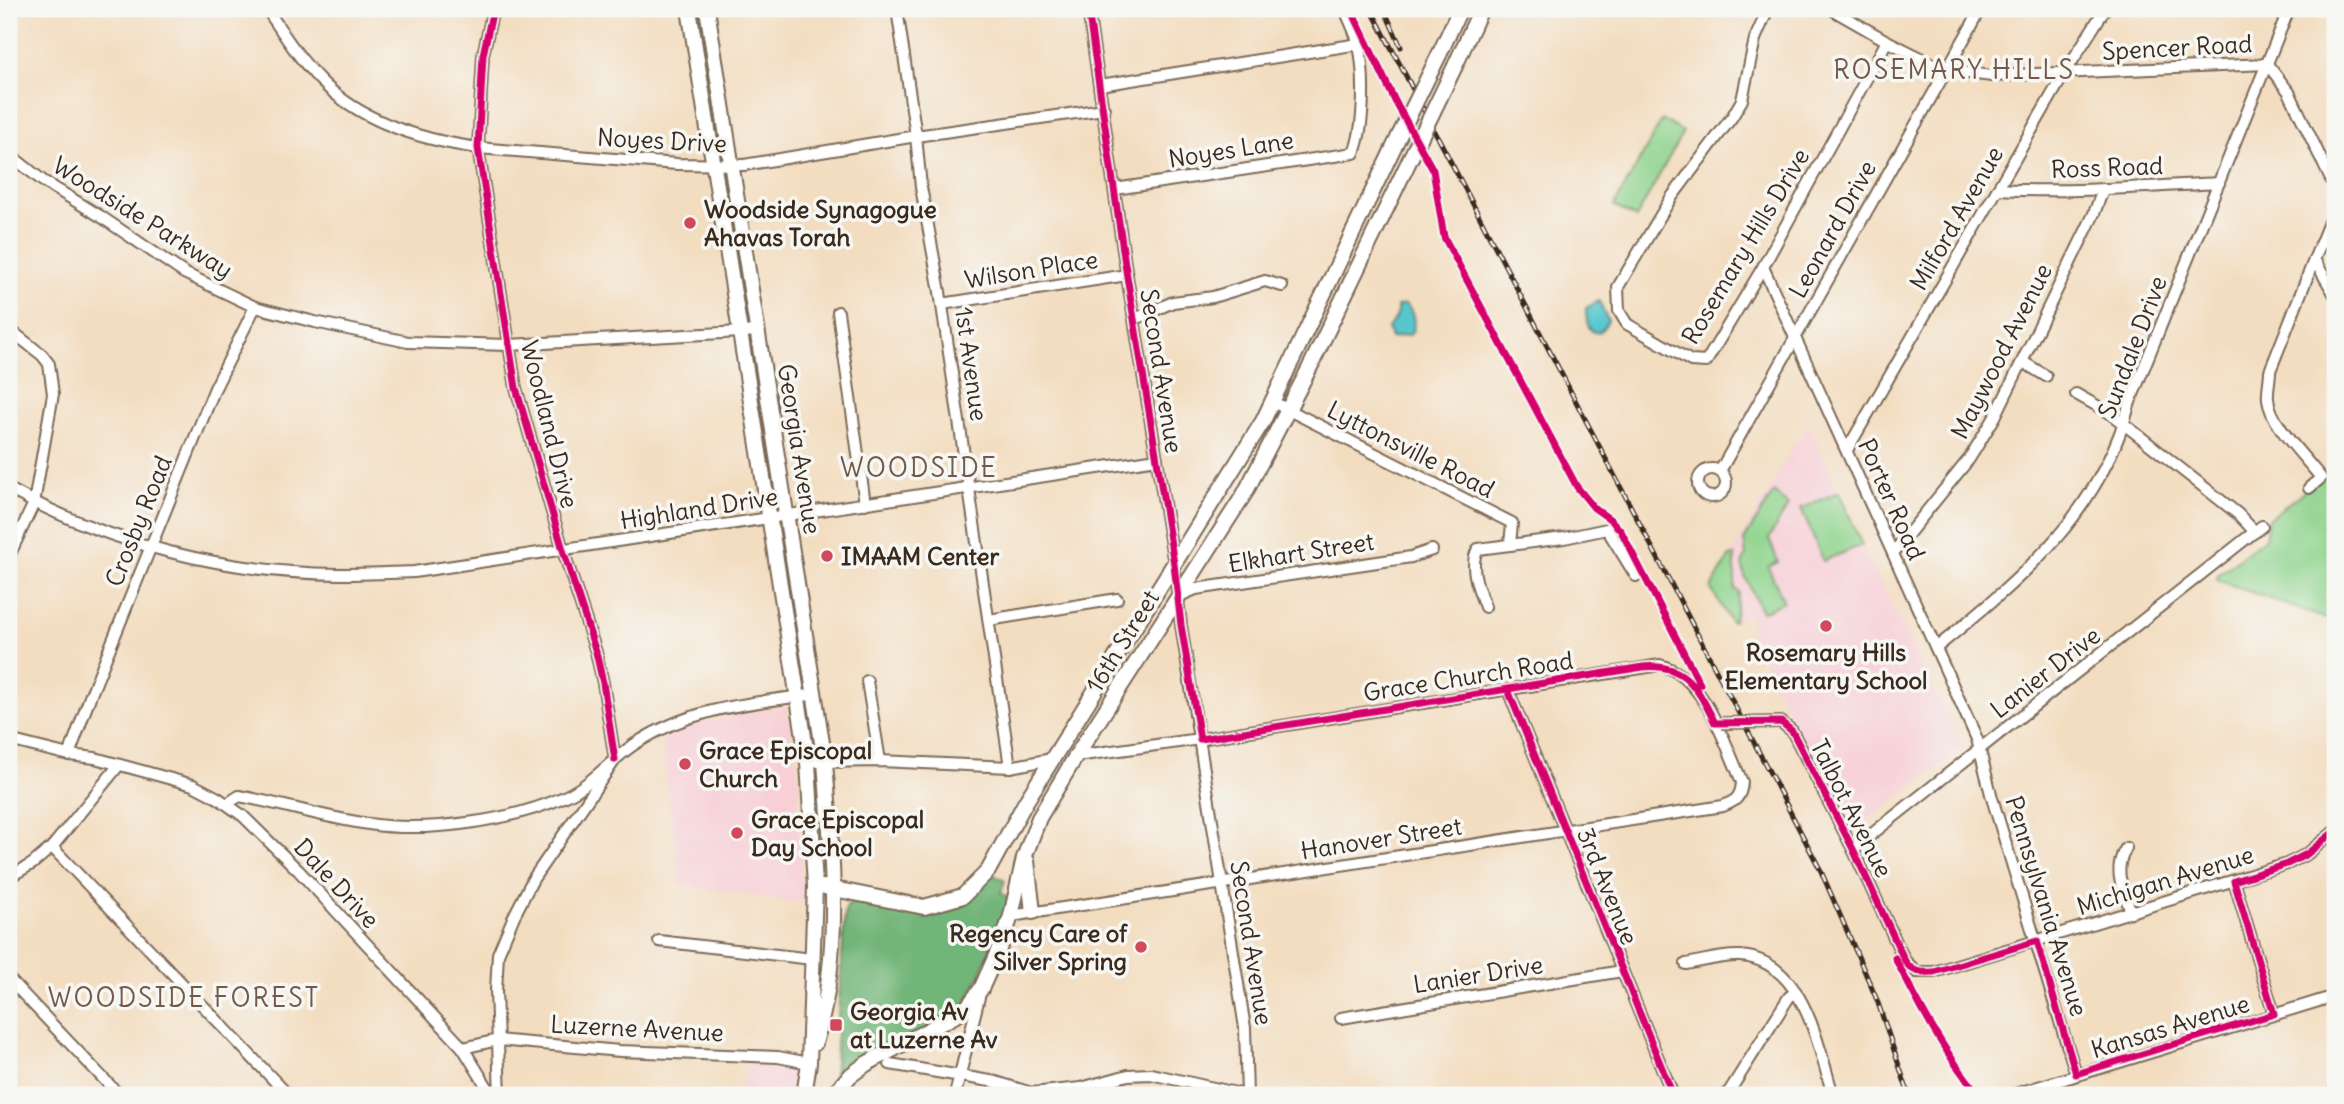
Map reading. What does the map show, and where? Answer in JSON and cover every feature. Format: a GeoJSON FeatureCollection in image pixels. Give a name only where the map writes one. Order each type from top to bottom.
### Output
{"type":"FeatureCollection","features":[{"type":"Feature","properties":{"kind":"main road","name":"Georgia Avenue"},"geometry":{"type":"LineString","coordinates":[[689,9],[808,762],[815,887],[809,1063],[804,1095]]}},
{"type":"Feature","properties":{"kind":"main road","name":"Georgia Avenue"},"geometry":{"type":"LineString","coordinates":[[707,9],[825,762],[833,887],[830,959],[824,1014],[809,1063]]}},
{"type":"Feature","properties":{"kind":"main road","name":"16th Street"},"geometry":{"type":"LineString","coordinates":[[815,887],[833,887],[924,907],[963,897],[988,871],[1052,759],[1273,402],[1460,9]]}},
{"type":"Feature","properties":{"kind":"main road","name":"16th Street"},"geometry":{"type":"LineString","coordinates":[[832,1095],[866,1064],[965,1010],[981,989],[1011,916],[1026,852],[1039,818],[1245,493],[1289,410],[1480,9]]}},
{"type":"Feature","properties":{"kind":"main road"},"geometry":{"type":"LineString","coordinates":[[1026,852],[1033,912]]}},
{"type":"Feature","properties":{"kind":"street","name":"Noyes Drive"},"geometry":{"type":"LineString","coordinates":[[267,9],[292,48],[322,82],[343,100],[395,129],[446,144],[478,148],[714,166],[744,165],[916,136],[1104,109]]}},
{"type":"Feature","properties":{"kind":"street","name":"Woodland Drive"},"geometry":{"type":"LineString","coordinates":[[492,9],[483,55],[478,148],[516,388],[596,652],[615,760]]}},
{"type":"Feature","properties":{"kind":"street","name":"1st Avenue"},"geometry":{"type":"LineString","coordinates":[[897,9],[921,187],[942,304],[1010,767]]}},
{"type":"Feature","properties":{"kind":"street","name":"Second Avenue"},"geometry":{"type":"LineString","coordinates":[[1088,9],[1245,1028],[1246,1095]]}},
{"type":"Feature","properties":{"kind":"street"},"geometry":{"type":"LineString","coordinates":[[1100,85],[1359,44],[1345,9]]}},
{"type":"Feature","properties":{"kind":"street","name":"Rosemary Hills Drive"},"geometry":{"type":"LineString","coordinates":[[1768,9],[1755,39],[1742,100],[1671,198],[1618,287],[1619,311],[1627,324],[1691,361],[1706,362],[1763,267],[1887,41]]}},
{"type":"Feature","properties":{"kind":"street"},"geometry":{"type":"LineString","coordinates":[[1831,9],[1887,41]]}},
{"type":"Feature","properties":{"kind":"street","name":"Leonard Drive"},"geometry":{"type":"LineString","coordinates":[[1720,471],[1981,9]]}},
{"type":"Feature","properties":{"kind":"street","name":"Milford Avenue"},"geometry":{"type":"LineString","coordinates":[[1847,450],[2064,74],[2105,9]]}},
{"type":"Feature","properties":{"kind":"street","name":"Sundale Drive"},"geometry":{"type":"LineString","coordinates":[[1936,648],[2021,577],[2062,534],[2095,486],[2124,424],[2130,402],[2289,9]]}},
{"type":"Feature","properties":{"kind":"street","name":"Spencer Road"},"geometry":{"type":"LineString","coordinates":[[1887,41],[1945,70],[1992,76],[2266,64]]}},
{"type":"Feature","properties":{"kind":"street","name":"Noyes Lane"},"geometry":{"type":"LineString","coordinates":[[1115,189],[1354,153],[1360,138],[1363,115],[1359,44]]}},
{"type":"Feature","properties":{"kind":"street"},"geometry":{"type":"LineString","coordinates":[[2266,64],[2289,92],[2334,184]]}},
{"type":"Feature","properties":{"kind":"street","name":"Woodside Parkway"},"geometry":{"type":"LineString","coordinates":[[9,154],[43,181],[184,273],[255,307],[408,342],[509,345],[758,331]]}},
{"type":"Feature","properties":{"kind":"street","name":"Ross Road"},"geometry":{"type":"LineString","coordinates":[[1997,189],[2103,190],[2219,183]]}},
{"type":"Feature","properties":{"kind":"street","name":"Maywood Avenue"},"geometry":{"type":"LineString","coordinates":[[1894,553],[1969,459],[1995,417],[2093,216],[2103,190]]}},
{"type":"Feature","properties":{"kind":"street"},"geometry":{"type":"LineString","coordinates":[[2309,488],[2321,478],[2280,427],[2268,400],[2270,371],[2335,207]]}},
{"type":"Feature","properties":{"kind":"street"},"geometry":{"type":"LineString","coordinates":[[2315,261],[2335,295]]}},
{"type":"Feature","properties":{"kind":"street","name":"Porter Road"},"geometry":{"type":"LineString","coordinates":[[1763,267],[1978,739],[1980,750]]}},
{"type":"Feature","properties":{"kind":"street","name":"Wilson Place"},"geometry":{"type":"LineString","coordinates":[[942,304],[1127,275]]}},
{"type":"Feature","properties":{"kind":"street"},"geometry":{"type":"LineString","coordinates":[[1135,319],[1172,302],[1213,297],[1265,281],[1282,286]]}},
{"type":"Feature","properties":{"kind":"street","name":"Crosby Road"},"geometry":{"type":"LineString","coordinates":[[69,755],[215,388],[255,307]]}},
{"type":"Feature","properties":{"kind":"street"},"geometry":{"type":"LineString","coordinates":[[838,313],[865,505]]}},
{"type":"Feature","properties":{"kind":"street"},"geometry":{"type":"LineString","coordinates":[[9,329],[42,355],[49,365],[53,394],[34,503],[9,556]]}},
{"type":"Feature","properties":{"kind":"street"},"geometry":{"type":"LineString","coordinates":[[2023,362],[2046,376]]}},
{"type":"Feature","properties":{"kind":"street"},"geometry":{"type":"LineString","coordinates":[[2076,394],[2108,411],[2124,424]]}},
{"type":"Feature","properties":{"kind":"street","name":"Lyttonsville Road"},"geometry":{"type":"LineString","coordinates":[[1273,402],[1512,523],[1510,545]]}},
{"type":"Feature","properties":{"kind":"street","name":"Lanier Drive"},"geometry":{"type":"LineString","coordinates":[[1853,849],[2258,529],[2124,424]]}},
{"type":"Feature","properties":{"kind":"street","name":"Highland Drive"},"geometry":{"type":"LineString","coordinates":[[9,489],[86,526],[150,547],[244,566],[338,574],[414,572],[1157,459]]}},
{"type":"Feature","properties":{"kind":"street"},"geometry":{"type":"LineString","coordinates":[[1485,607],[1477,588],[1475,553],[1478,549],[1564,538],[1607,529],[1636,576]]}},
{"type":"Feature","properties":{"kind":"street","name":"Elkhart Street"},"geometry":{"type":"LineString","coordinates":[[1177,597],[1196,589],[1411,556],[1432,550]]}},
{"type":"Feature","properties":{"kind":"street"},"geometry":{"type":"LineString","coordinates":[[989,620],[1117,599]]}},
{"type":"Feature","properties":{"kind":"street","name":"Grace Church Road"},"geometry":{"type":"LineString","coordinates":[[1076,756],[1200,739],[1660,665],[1674,669],[1693,685],[1718,723],[1742,782]]}},
{"type":"Feature","properties":{"kind":"street"},"geometry":{"type":"LineString","coordinates":[[867,681],[880,761]]}},
{"type":"Feature","properties":{"kind":"street","name":"3rd Avenue"},"geometry":{"type":"LineString","coordinates":[[1508,690],[1672,1095]]}},
{"type":"Feature","properties":{"kind":"street"},"geometry":{"type":"LineString","coordinates":[[227,804],[239,796],[370,824],[423,827],[501,817],[578,790],[644,738],[692,716],[730,706],[816,694]]}},
{"type":"Feature","properties":{"kind":"street","name":"Talbot Avenue"},"geometry":{"type":"LineString","coordinates":[[1718,723],[1781,722],[1792,731],[1853,849],[1905,961],[1917,972]]}},
{"type":"Feature","properties":{"kind":"street","name":"Dale Drive"},"geometry":{"type":"LineString","coordinates":[[9,740],[85,757],[100,764],[106,761],[193,785],[227,804],[243,816],[299,871],[463,1048],[492,1095]]}},
{"type":"Feature","properties":{"kind":"street","name":"Pennsylvania Avenue"},"geometry":{"type":"LineString","coordinates":[[1980,750],[1992,798],[2076,1074]]}},
{"type":"Feature","properties":{"kind":"street"},"geometry":{"type":"LineString","coordinates":[[808,762],[880,761],[1010,767],[1052,759]]}},
{"type":"Feature","properties":{"kind":"street"},"geometry":{"type":"LineString","coordinates":[[500,1095],[496,975],[498,954],[533,879],[615,760]]}},
{"type":"Feature","properties":{"kind":"street"},"geometry":{"type":"LineString","coordinates":[[9,877],[52,847],[119,765]]}},
{"type":"Feature","properties":{"kind":"street","name":"Hanover Street"},"geometry":{"type":"LineString","coordinates":[[1011,916],[1723,806],[1738,798],[1742,792],[1742,782]]}},
{"type":"Feature","properties":{"kind":"street","name":"Michigan Avenue"},"geometry":{"type":"LineString","coordinates":[[1917,972],[1934,972],[2287,864],[2307,854],[2335,831]]}},
{"type":"Feature","properties":{"kind":"street"},"geometry":{"type":"LineString","coordinates":[[52,847],[288,1095]]}},
{"type":"Feature","properties":{"kind":"street"},"geometry":{"type":"LineString","coordinates":[[2126,848],[2118,861],[2119,876],[2131,912]]}},
{"type":"Feature","properties":{"kind":"street"},"geometry":{"type":"LineString","coordinates":[[2234,881],[2274,1014]]}},
{"type":"Feature","properties":{"kind":"street"},"geometry":{"type":"LineString","coordinates":[[659,942],[812,959]]}},
{"type":"Feature","properties":{"kind":"street"},"geometry":{"type":"LineString","coordinates":[[1686,964],[1723,956],[1746,957],[1777,970],[1796,992],[1809,1016],[1833,1095]]}},
{"type":"Feature","properties":{"kind":"street","name":"Lanier Drive"},"geometry":{"type":"LineString","coordinates":[[1341,1018],[1622,971]]}},
{"type":"Feature","properties":{"kind":"street"},"geometry":{"type":"LineString","coordinates":[[9,979],[119,1095]]}},
{"type":"Feature","properties":{"kind":"street"},"geometry":{"type":"LineString","coordinates":[[955,1095],[981,989]]}},
{"type":"Feature","properties":{"kind":"street"},"geometry":{"type":"LineString","coordinates":[[1727,1095],[1789,997],[1796,992]]}},
{"type":"Feature","properties":{"kind":"street","name":"Kansas Avenue"},"geometry":{"type":"LineString","coordinates":[[2012,1095],[2274,1014],[2335,998]]}},
{"type":"Feature","properties":{"kind":"street","name":"Luzerne Avenue"},"geometry":{"type":"LineString","coordinates":[[463,1048],[498,1040],[620,1051],[778,1057],[809,1063]]}},
{"type":"Feature","properties":{"kind":"street"},"geometry":{"type":"LineString","coordinates":[[890,1063],[960,1074],[1035,1094],[1095,1084],[1128,1075],[1160,1075],[1246,1095]]}},
{"type":"Feature","properties":{"kind":"street"},"geometry":{"type":"LineString","coordinates":[[1087,1095],[1095,1084]]}},
{"type":"Feature","properties":{"kind":"street"},"geometry":{"type":"LineString","coordinates":[[2331,1095],[2335,1089]]}},
{"type":"Feature","properties":{"kind":"shaded area","name":"Rosemary Hills Elementary School"},"geometry":{"type":"Polygon","coordinates":[[[1808,422],[1867,556],[1963,748],[1858,827],[1849,827],[1815,758],[1787,710],[1750,630],[1751,620],[1748,615],[1731,622],[1711,589],[1808,422]]]}},
{"type":"Feature","properties":{"kind":"shaded area","name":"Grace Episcopal Day School"},"geometry":{"type":"Polygon","coordinates":[[[786,706],[799,781],[803,904],[680,884],[661,735],[679,727],[786,706]]]}},
{"type":"Feature","properties":{"kind":"shaded area"},"geometry":{"type":"Polygon","coordinates":[[[749,1059],[796,1064],[788,1095],[739,1095],[749,1059]]]}},
{"type":"Feature","properties":{"kind":"green space"},"geometry":{"type":"Polygon","coordinates":[[[1662,120],[1683,132],[1636,218],[1614,206],[1662,120]]]}},
{"type":"Feature","properties":{"kind":"green space"},"geometry":{"type":"Polygon","coordinates":[[[2335,467],[2335,622],[2217,580],[2218,575],[2265,538],[2268,519],[2335,467]]]}},
{"type":"Feature","properties":{"kind":"green space"},"geometry":{"type":"Polygon","coordinates":[[[1774,492],[1788,506],[1769,538],[1778,562],[1768,567],[1784,602],[1762,612],[1745,577],[1742,564],[1746,556],[1744,540],[1774,492]]]}},
{"type":"Feature","properties":{"kind":"green space"},"geometry":{"type":"Polygon","coordinates":[[[1839,492],[1862,545],[1823,561],[1801,508],[1839,492]]]}},
{"type":"Feature","properties":{"kind":"green space"},"geometry":{"type":"Polygon","coordinates":[[[1735,556],[1735,589],[1739,592],[1734,621],[1731,622],[1711,589],[1729,557],[1735,556]]]}},
{"type":"Feature","properties":{"kind":"green space"},"geometry":{"type":"Polygon","coordinates":[[[992,874],[1005,881],[1001,893],[1009,898],[1002,927],[965,1007],[842,1077],[834,1078],[845,911],[848,905],[862,902],[924,916],[965,902],[992,874]]]}},
{"type":"Feature","properties":{"kind":"water"},"geometry":{"type":"Polygon","coordinates":[[[1599,301],[1608,321],[1600,332],[1596,332],[1588,325],[1586,308],[1599,301]]]}},
{"type":"Feature","properties":{"kind":"water"},"geometry":{"type":"Polygon","coordinates":[[[1405,304],[1413,318],[1411,334],[1391,338],[1388,328],[1397,316],[1397,306],[1405,304]]]}},
{"type":"Feature","properties":{"kind":"railway"},"geometry":{"type":"LineString","coordinates":[[1371,9],[1820,869],[1877,1000],[1909,1095]]}},
{"type":"Feature","properties":{"kind":"railway"},"geometry":{"type":"LineString","coordinates":[[1384,9],[1401,47]]}},
{"type":"Feature","properties":{"kind":"cycle path"},"geometry":{"type":"LineString","coordinates":[[493,9],[483,55],[478,148],[516,388],[596,652],[615,760]]}},
{"type":"Feature","properties":{"kind":"cycle path"},"geometry":{"type":"LineString","coordinates":[[1088,9],[1200,739],[1643,667],[1670,669],[1680,674],[1696,689],[1715,723],[1781,722],[1792,731],[1853,849],[1905,961],[1911,968],[1921,972],[1934,972],[2037,941],[2076,1074],[2274,1014],[2234,881],[2287,864],[2307,854],[2335,831]]}},
{"type":"Feature","properties":{"kind":"cycle path"},"geometry":{"type":"LineString","coordinates":[[1351,9],[1395,101],[1433,170],[1444,237],[1577,487],[1594,508],[1621,531],[1700,684]]}},
{"type":"Feature","properties":{"kind":"cycle path"},"geometry":{"type":"LineString","coordinates":[[1508,690],[1673,1095]]}},
{"type":"Feature","properties":{"kind":"cycle path"},"geometry":{"type":"LineString","coordinates":[[1895,958],[1923,1012],[1979,1095]]}},
{"type":"Feature","properties":{"kind":"place","name":"Woodside Synagogue Ahavas Torah"},"geometry":{"type":"Point","coordinates":[690,223]}},
{"type":"Feature","properties":{"kind":"place","name":"IMAAM Center"},"geometry":{"type":"Point","coordinates":[827,556]}},
{"type":"Feature","properties":{"kind":"place","name":"Rosemary Hills Elementary School"},"geometry":{"type":"Point","coordinates":[1826,626]}},
{"type":"Feature","properties":{"kind":"place","name":"Grace Episcopal Church"},"geometry":{"type":"Point","coordinates":[685,764]}},
{"type":"Feature","properties":{"kind":"place","name":"Grace Episcopal Day School"},"geometry":{"type":"Point","coordinates":[737,833]}},
{"type":"Feature","properties":{"kind":"place","name":"Regency Care of Silver Spring"},"geometry":{"type":"Point","coordinates":[1141,947]}},
{"type":"Feature","properties":{"kind":"place","name":"Georgia Av at Luzerne Av"},"geometry":{"type":"Point","coordinates":[836,1025]}},
{"type":"Feature","properties":{"kind":"district","name":"ROSEMARY HILLS"},"geometry":{"type":"Point","coordinates":[1954,69]}},
{"type":"Feature","properties":{"kind":"district","name":"WOODSIDE"},"geometry":{"type":"Point","coordinates":[919,467]}},
{"type":"Feature","properties":{"kind":"district","name":"WOODSIDE FOREST"},"geometry":{"type":"Point","coordinates":[184,997]}}]}
